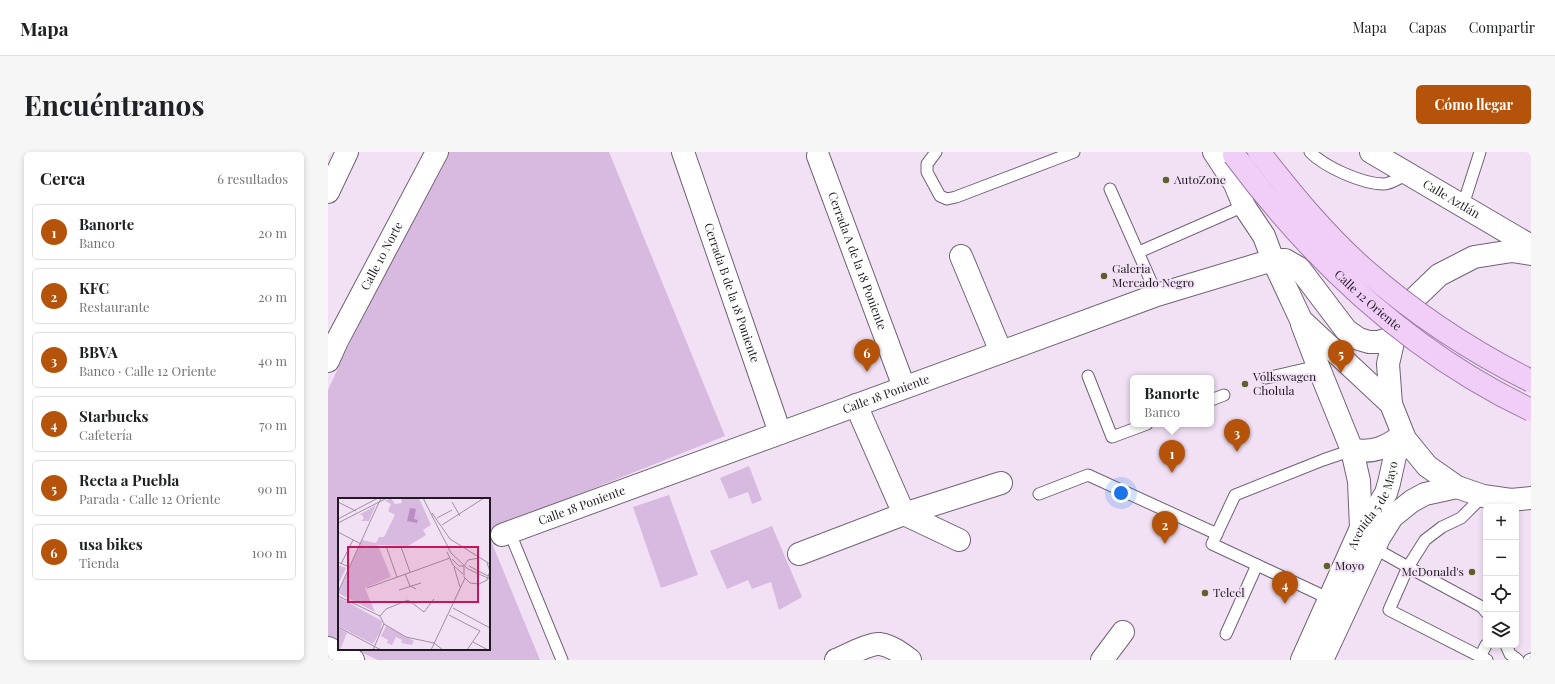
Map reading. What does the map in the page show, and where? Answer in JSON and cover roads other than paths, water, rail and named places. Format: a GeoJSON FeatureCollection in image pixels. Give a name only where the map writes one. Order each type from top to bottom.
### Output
{"type":"FeatureCollection","features":[{"type":"Feature","properties":{"kind":"main road","name":"Calle 12 Oriente"},"geometry":{"type":"LineString","coordinates":[[1259,152],[1311,215],[1364,269],[1400,299],[1438,327],[1483,355],[1531,381]]}},
{"type":"Feature","properties":{"kind":"main road","name":"Calle 12 Oriente"},"geometry":{"type":"LineString","coordinates":[[1224,154],[1307,244],[1368,303],[1402,331],[1437,356],[1474,380],[1531,410]]}},
{"type":"Feature","properties":{"kind":"street"},"geometry":{"type":"LineString","coordinates":[[328,192],[347,152]]}},
{"type":"Feature","properties":{"kind":"street","name":"Calle 10 Norte"},"geometry":{"type":"LineString","coordinates":[[328,361],[332,339],[437,152]]}},
{"type":"Feature","properties":{"kind":"street","name":"Cerrada B de la 18 Poniente"},"geometry":{"type":"LineString","coordinates":[[683,152],[780,433]]}},
{"type":"Feature","properties":{"kind":"street","name":"Calle Aztlán"},"geometry":{"type":"LineString","coordinates":[[1371,152],[1531,246]]}},
{"type":"Feature","properties":{"kind":"street","name":"Calle 12 Oriente"},"geometry":{"type":"LineString","coordinates":[[1224,154],[1234,184],[1244,206],[1264,236],[1273,260],[1301,320],[1391,404]]}},
{"type":"Feature","properties":{"kind":"street","name":"Cerrada A de la 18 Poniente"},"geometry":{"type":"LineString","coordinates":[[818,156],[904,387]]}},
{"type":"Feature","properties":{"kind":"street"},"geometry":{"type":"LineString","coordinates":[[1524,499],[1483,496],[1457,486],[1427,466],[1404,437],[1391,404],[1388,364],[1395,333],[1412,301],[1439,275],[1474,257],[1512,251],[1531,254]]}},
{"type":"Feature","properties":{"kind":"street"},"geometry":{"type":"LineString","coordinates":[[961,256],[1001,352]]}},
{"type":"Feature","properties":{"kind":"street"},"geometry":{"type":"LineString","coordinates":[[1273,260],[1286,260],[1299,268],[1346,330],[1359,339],[1369,342],[1378,342],[1388,339],[1395,333]]}},
{"type":"Feature","properties":{"kind":"street","name":"Calle 18 Poniente"},"geometry":{"type":"LineString","coordinates":[[506,534],[1156,294],[1273,260]]}},
{"type":"Feature","properties":{"kind":"street"},"geometry":{"type":"LineString","coordinates":[[1301,320],[1352,450],[1359,481],[1361,528]]}},
{"type":"Feature","properties":{"kind":"street"},"geometry":{"type":"LineString","coordinates":[[856,405],[904,514],[959,540]]}},
{"type":"Feature","properties":{"kind":"street"},"geometry":{"type":"LineString","coordinates":[[1352,450],[1378,450],[1387,447],[1404,437]]}},
{"type":"Feature","properties":{"kind":"street","name":"Avenida 5 de Mayo"},"geometry":{"type":"LineString","coordinates":[[1302,660],[1361,528],[1386,493],[1395,456],[1404,437]]}},
{"type":"Feature","properties":{"kind":"street"},"geometry":{"type":"LineString","coordinates":[[799,554],[904,514],[1001,483]]}},
{"type":"Feature","properties":{"kind":"street","name":"Avenida 5 de Mayo"},"geometry":{"type":"LineString","coordinates":[[1322,660],[1385,527],[1401,508],[1425,494],[1457,486]]}},
{"type":"Feature","properties":{"kind":"street"},"geometry":{"type":"LineString","coordinates":[[1102,660],[1123,632]]}},
{"type":"Feature","properties":{"kind":"street"},"geometry":{"type":"LineString","coordinates":[[836,660],[879,644],[896,649],[910,660]]}},
{"type":"Feature","properties":{"kind":"street"},"geometry":{"type":"LineString","coordinates":[[328,648],[353,660]]}},
{"type":"Feature","properties":{"kind":"lane"},"geometry":{"type":"LineString","coordinates":[[936,152],[927,164],[926,172],[940,196],[946,198],[956,197],[1074,152]]}},
{"type":"Feature","properties":{"kind":"lane"},"geometry":{"type":"LineString","coordinates":[[1310,152],[1330,166],[1348,175],[1369,182],[1386,185],[1407,174]]}},
{"type":"Feature","properties":{"kind":"lane"},"geometry":{"type":"LineString","coordinates":[[1463,205],[1480,152]]}},
{"type":"Feature","properties":{"kind":"lane"},"geometry":{"type":"LineString","coordinates":[[1110,189],[1139,252],[1156,294]]}},
{"type":"Feature","properties":{"kind":"lane"},"geometry":{"type":"LineString","coordinates":[[1139,252],[1244,206]]}},
{"type":"Feature","properties":{"kind":"lane"},"geometry":{"type":"LineString","coordinates":[[1266,378],[1318,366]]}},
{"type":"Feature","properties":{"kind":"lane"},"geometry":{"type":"LineString","coordinates":[[1088,376],[1112,437],[1139,427]]}},
{"type":"Feature","properties":{"kind":"lane"},"geometry":{"type":"LineString","coordinates":[[1214,399],[1224,396]]}},
{"type":"Feature","properties":{"kind":"lane"},"geometry":{"type":"LineString","coordinates":[[1330,599],[1212,544],[1235,495],[1352,450]]}},
{"type":"Feature","properties":{"kind":"lane"},"geometry":{"type":"LineString","coordinates":[[1039,494],[1088,475],[1217,534]]}},
{"type":"Feature","properties":{"kind":"lane"},"geometry":{"type":"LineString","coordinates":[[1483,496],[1461,518],[1442,527],[1425,540],[1408,567],[1389,610],[1484,658],[1486,648]]}},
{"type":"Feature","properties":{"kind":"lane"},"geometry":{"type":"LineString","coordinates":[[506,534],[562,660]]}},
{"type":"Feature","properties":{"kind":"lane"},"geometry":{"type":"LineString","coordinates":[[1374,548],[1483,608]]}},
{"type":"Feature","properties":{"kind":"lane"},"geometry":{"type":"LineString","coordinates":[[1226,634],[1257,565]]}},
{"type":"Feature","properties":{"kind":"lane"},"geometry":{"type":"LineString","coordinates":[[1507,648],[1510,654],[1518,660]]}},
{"type":"Feature","properties":{"kind":"place","name":"AutoZone"},"geometry":{"type":"Point","coordinates":[1166,180]}},
{"type":"Feature","properties":{"kind":"place","name":"Galeria Mercado Negro"},"geometry":{"type":"Point","coordinates":[1104,276]}},
{"type":"Feature","properties":{"kind":"place","name":"usa bikes"},"geometry":{"type":"Point","coordinates":[867,372]}},
{"type":"Feature","properties":{"kind":"place","name":"Recta a Puebla"},"geometry":{"type":"Point","coordinates":[1341,373]}},
{"type":"Feature","properties":{"kind":"place","name":"Volkswagen Cholula"},"geometry":{"type":"Point","coordinates":[1245,384]}},
{"type":"Feature","properties":{"kind":"place","name":"BBVA"},"geometry":{"type":"Point","coordinates":[1237,452]}},
{"type":"Feature","properties":{"kind":"place","name":"Banorte"},"geometry":{"type":"Point","coordinates":[1172,473]}},
{"type":"Feature","properties":{"kind":"place","name":"KFC"},"geometry":{"type":"Point","coordinates":[1165,544]}},
{"type":"Feature","properties":{"kind":"place","name":"Moyo"},"geometry":{"type":"Point","coordinates":[1327,566]}},
{"type":"Feature","properties":{"kind":"place","name":"McDonald's"},"geometry":{"type":"Point","coordinates":[1472,572]}},
{"type":"Feature","properties":{"kind":"place","name":"Telcel"},"geometry":{"type":"Point","coordinates":[1205,593]}},
{"type":"Feature","properties":{"kind":"place","name":"Starbucks"},"geometry":{"type":"Point","coordinates":[1285,604]}}]}
